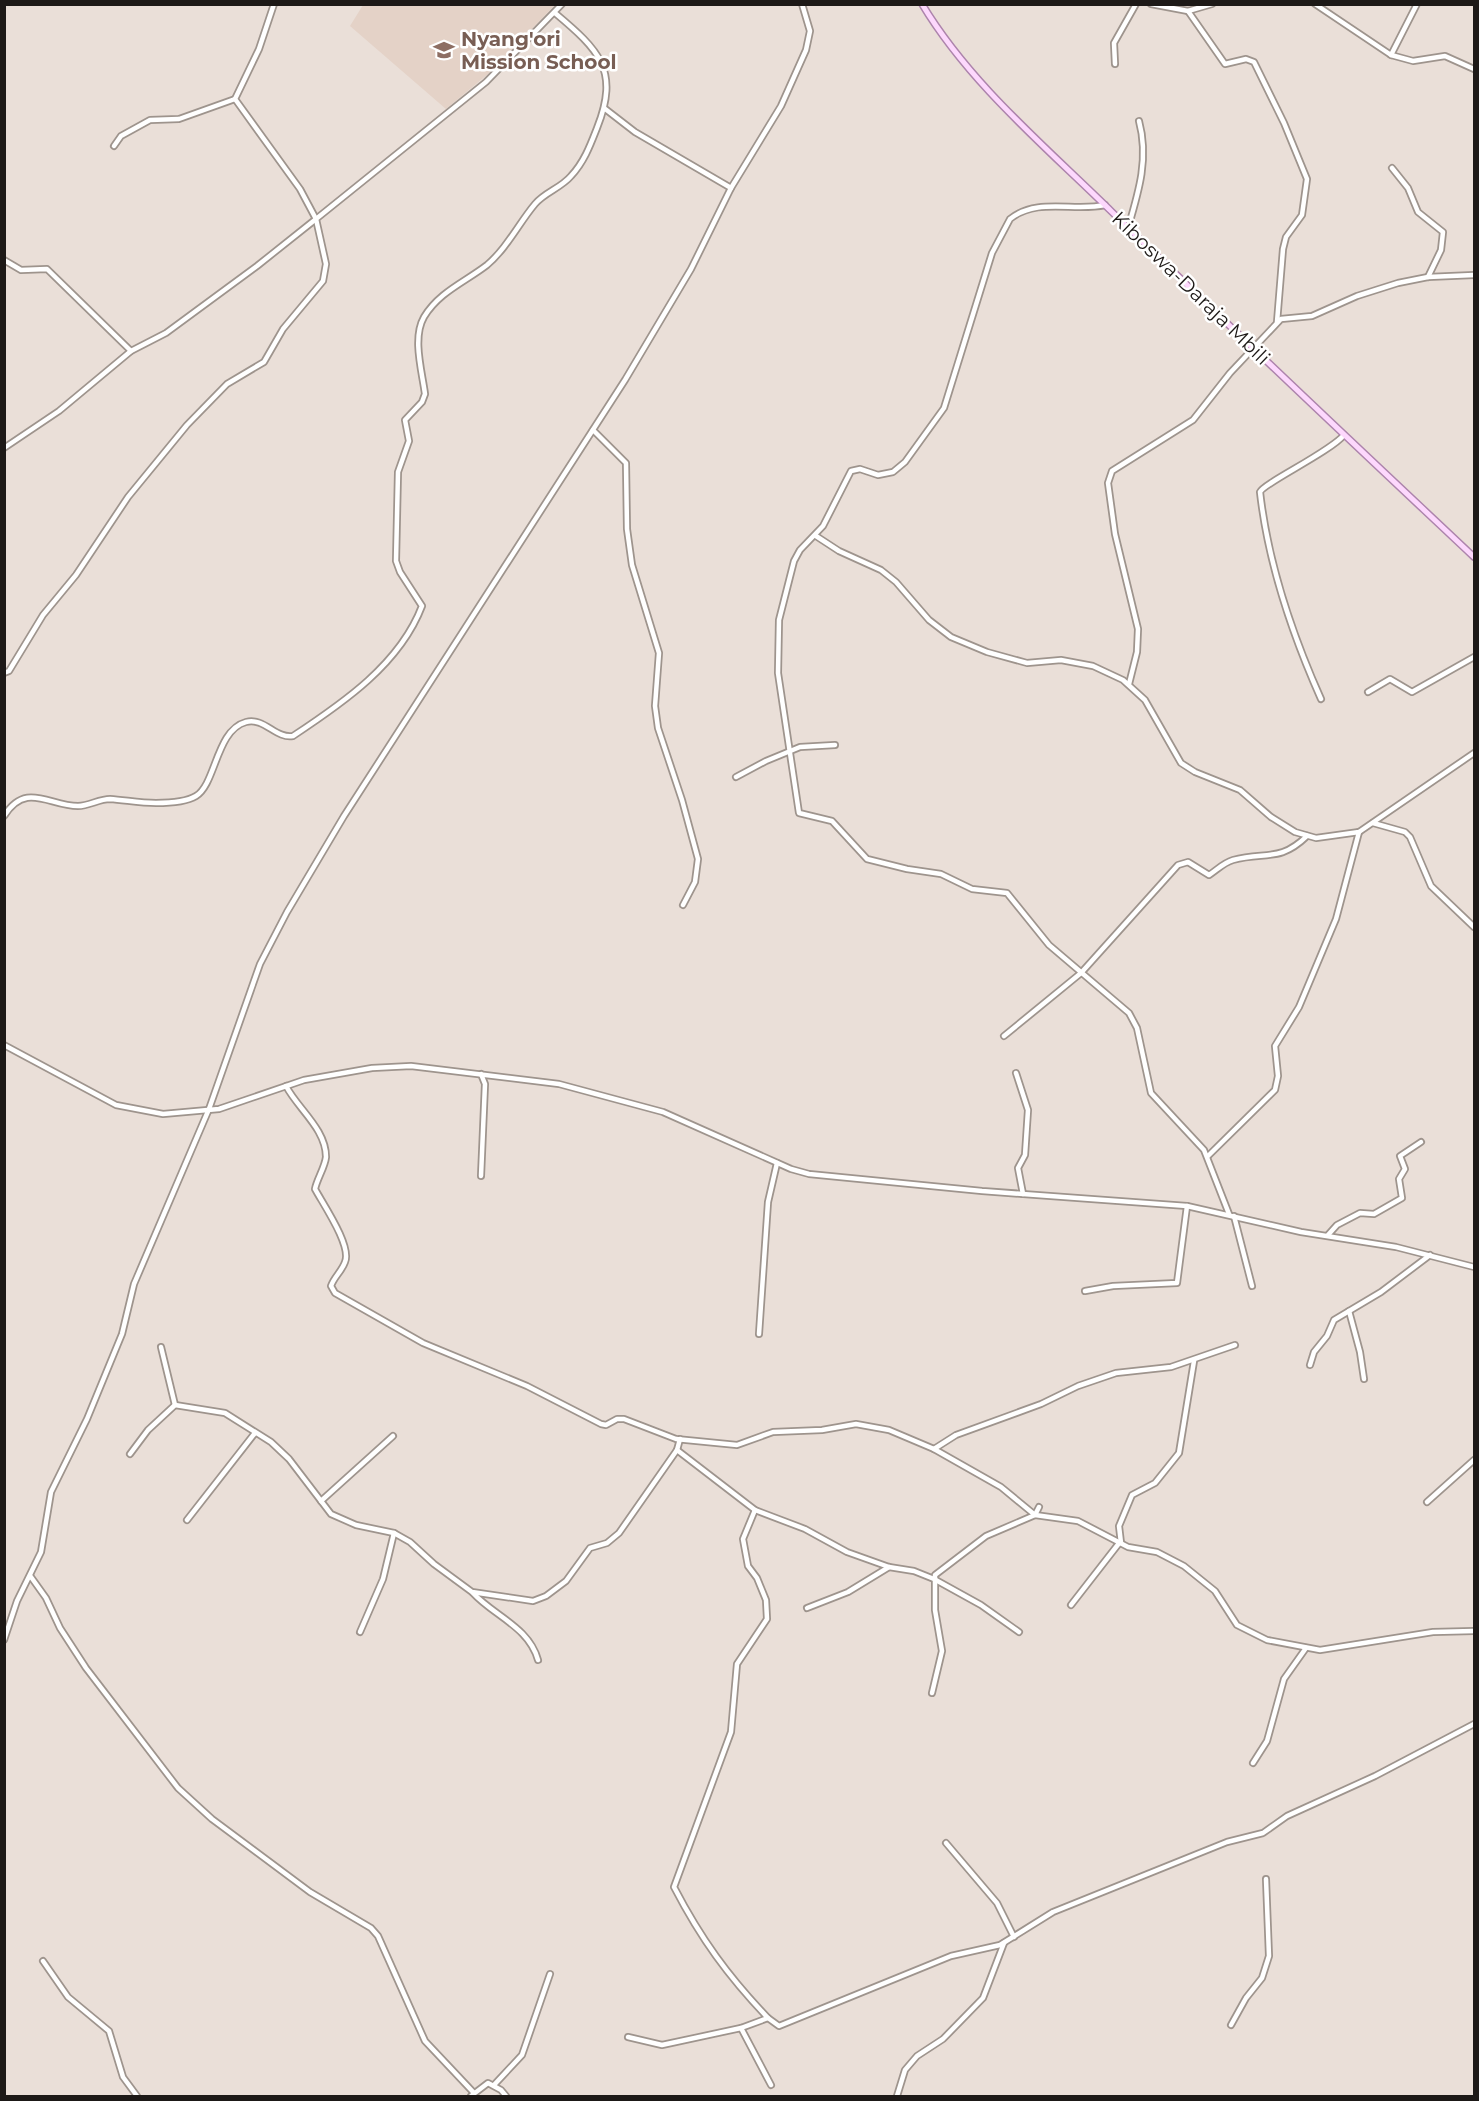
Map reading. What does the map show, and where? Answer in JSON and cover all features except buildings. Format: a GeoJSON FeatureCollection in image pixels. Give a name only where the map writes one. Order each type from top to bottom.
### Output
{"type":"FeatureCollection","features":[{"type":"Feature","properties":{"kind":"main road","name":"Kiboswa-Daraja Mbili"},"geometry":{"type":"LineString","coordinates":[[922,4],[971,70],[1105,205],[1474,557]]}},
{"type":"Feature","properties":{"kind":"street"},"geometry":{"type":"LineString","coordinates":[[114,146],[121,136],[150,120],[179,119],[235,99],[259,49],[274,4]]}},
{"type":"Feature","properties":{"kind":"street"},"geometry":{"type":"LineString","coordinates":[[4,448],[59,411],[131,351],[166,333],[257,266],[486,82],[562,4]]}},
{"type":"Feature","properties":{"kind":"street"},"geometry":{"type":"LineString","coordinates":[[4,1640],[17,1601],[31,1577],[44,1543],[51,1492],[109,1367],[122,1334],[134,1284],[208,1109],[248,992],[287,912],[355,799],[593,430],[691,269],[731,188],[781,106],[806,50],[810,31],[801,4]]}},
{"type":"Feature","properties":{"kind":"street"},"geometry":{"type":"LineString","coordinates":[[1115,64],[1114,43],[1136,4]]}},
{"type":"Feature","properties":{"kind":"street"},"geometry":{"type":"LineString","coordinates":[[1151,4],[1188,11],[1212,4]]}},
{"type":"Feature","properties":{"kind":"street"},"geometry":{"type":"LineString","coordinates":[[1315,4],[1391,55],[1413,61],[1445,56],[1474,69]]}},
{"type":"Feature","properties":{"kind":"street"},"geometry":{"type":"LineString","coordinates":[[1391,55],[1417,4]]}},
{"type":"Feature","properties":{"kind":"street"},"geometry":{"type":"LineString","coordinates":[[1188,11],[1225,64],[1246,59],[1254,62],[1284,123],[1307,179],[1302,215],[1286,237],[1283,249],[1276,322]]}},
{"type":"Feature","properties":{"kind":"street"},"geometry":{"type":"LineString","coordinates":[[4,816],[15,803],[29,797],[78,806],[100,800],[158,803],[195,797],[204,787],[231,733],[240,724],[258,722],[285,736],[293,736],[337,705],[386,663],[422,606],[400,572],[396,561],[398,472],[409,441],[405,420],[422,402],[425,394],[418,335],[421,324],[441,297],[493,259],[537,201],[563,184],[574,172],[584,159],[609,89],[600,60],[576,30],[555,13]]}},
{"type":"Feature","properties":{"kind":"street"},"geometry":{"type":"LineString","coordinates":[[4,673],[9,671],[43,615],[76,575],[128,497],[187,425],[227,384],[264,362],[283,329],[323,281],[326,264],[316,219],[300,189],[235,99]]}},
{"type":"Feature","properties":{"kind":"street"},"geometry":{"type":"LineString","coordinates":[[604,108],[635,132],[731,188]]}},
{"type":"Feature","properties":{"kind":"street"},"geometry":{"type":"LineString","coordinates":[[1128,228],[1145,148],[1138,121]]}},
{"type":"Feature","properties":{"kind":"street"},"geometry":{"type":"LineString","coordinates":[[1392,168],[1408,188],[1418,212],[1443,232],[1441,250],[1428,277]]}},
{"type":"Feature","properties":{"kind":"street"},"geometry":{"type":"LineString","coordinates":[[1105,205],[1077,209],[1042,205],[1010,219],[992,254],[944,408],[905,462],[893,472],[878,475],[860,469],[851,471],[816,536],[800,550],[794,561],[779,620],[778,673],[798,813],[832,821],[867,859],[907,869],[930,871],[972,889],[1007,893],[1049,945],[1129,1013],[1137,1028],[1151,1093],[1196,1139],[1208,1156],[1232,1215],[1252,1286]]}},
{"type":"Feature","properties":{"kind":"street"},"geometry":{"type":"LineString","coordinates":[[4,260],[21,270],[46,269],[131,351]]}},
{"type":"Feature","properties":{"kind":"street"},"geometry":{"type":"LineString","coordinates":[[1129,684],[1137,652],[1138,629],[1115,534],[1108,483],[1112,471],[1193,420],[1276,322],[1286,317],[1312,316],[1374,290],[1428,277],[1474,274]]}},
{"type":"Feature","properties":{"kind":"street"},"geometry":{"type":"LineString","coordinates":[[593,430],[626,463],[627,529],[632,565],[659,653],[655,706],[658,728],[685,810],[698,859],[695,882],[683,905]]}},
{"type":"Feature","properties":{"kind":"street"},"geometry":{"type":"LineString","coordinates":[[1321,699],[1300,650],[1279,586],[1260,492],[1264,486],[1295,470],[1344,435]]}},
{"type":"Feature","properties":{"kind":"street"},"geometry":{"type":"LineString","coordinates":[[816,536],[839,551],[881,570],[896,582],[928,620],[951,637],[987,652],[1027,663],[1061,660],[1093,666],[1129,684],[1145,700],[1181,763],[1195,772],[1240,790],[1284,827],[1307,836],[1329,837],[1359,832],[1405,798],[1474,753]]}},
{"type":"Feature","properties":{"kind":"street"},"geometry":{"type":"LineString","coordinates":[[1368,692],[1390,679],[1412,692],[1474,657]]}},
{"type":"Feature","properties":{"kind":"street"},"geometry":{"type":"LineString","coordinates":[[736,777],[800,747],[836,745]]}},
{"type":"Feature","properties":{"kind":"street"},"geometry":{"type":"LineString","coordinates":[[1373,823],[1405,832],[1410,837],[1431,886],[1474,927]]}},
{"type":"Feature","properties":{"kind":"street"},"geometry":{"type":"LineString","coordinates":[[1208,1156],[1275,1090],[1278,1076],[1275,1046],[1299,1007],[1336,919],[1359,832]]}},
{"type":"Feature","properties":{"kind":"street"},"geometry":{"type":"LineString","coordinates":[[1004,1036],[1081,973],[1178,865],[1188,862],[1209,875],[1230,860],[1278,856],[1288,852],[1307,836]]}},
{"type":"Feature","properties":{"kind":"street"},"geometry":{"type":"LineString","coordinates":[[4,1045],[116,1105],[164,1114],[228,1107],[286,1086],[372,1068],[411,1066],[481,1074],[550,1083],[595,1092],[688,1122],[777,1163],[809,1174],[1023,1194],[1187,1206],[1300,1232],[1328,1235],[1474,1267]]}},
{"type":"Feature","properties":{"kind":"street"},"geometry":{"type":"LineString","coordinates":[[1016,1073],[1028,1110],[1026,1148],[1018,1168],[1023,1194]]}},
{"type":"Feature","properties":{"kind":"street"},"geometry":{"type":"LineString","coordinates":[[481,1074],[485,1084],[481,1176]]}},
{"type":"Feature","properties":{"kind":"street"},"geometry":{"type":"LineString","coordinates":[[286,1086],[308,1114],[324,1146],[326,1160],[315,1189],[337,1228],[346,1254],[346,1261],[331,1286],[335,1293],[423,1343],[527,1386],[593,1421],[606,1425],[617,1419],[624,1419],[680,1439],[737,1445],[773,1432],[822,1430],[856,1424],[889,1430],[934,1449],[1001,1486],[1035,1515]]}},
{"type":"Feature","properties":{"kind":"street"},"geometry":{"type":"LineString","coordinates":[[1328,1235],[1337,1225],[1360,1213],[1374,1214],[1402,1198],[1399,1179],[1405,1169],[1400,1156],[1421,1142]]}},
{"type":"Feature","properties":{"kind":"street"},"geometry":{"type":"LineString","coordinates":[[759,1334],[768,1202],[777,1163]]}},
{"type":"Feature","properties":{"kind":"street"},"geometry":{"type":"LineString","coordinates":[[1085,1291],[1113,1286],[1177,1283],[1187,1206]]}},
{"type":"Feature","properties":{"kind":"street"},"geometry":{"type":"LineString","coordinates":[[1310,1365],[1314,1352],[1327,1336],[1332,1322],[1381,1292],[1430,1256]]}},
{"type":"Feature","properties":{"kind":"street"},"geometry":{"type":"LineString","coordinates":[[1349,1311],[1360,1352],[1364,1379]]}},
{"type":"Feature","properties":{"kind":"street"},"geometry":{"type":"LineString","coordinates":[[1071,1605],[1121,1543],[1119,1526],[1132,1495],[1155,1483],[1179,1453],[1194,1361],[1198,1356],[1235,1345]]}},
{"type":"Feature","properties":{"kind":"street"},"geometry":{"type":"LineString","coordinates":[[161,1347],[175,1405]]}},
{"type":"Feature","properties":{"kind":"street"},"geometry":{"type":"LineString","coordinates":[[934,1449],[956,1435],[1116,1373],[1172,1367],[1194,1361]]}},
{"type":"Feature","properties":{"kind":"street"},"geometry":{"type":"LineString","coordinates":[[175,1405],[225,1413],[271,1442],[289,1459],[331,1514],[343,1520],[394,1533],[410,1542],[434,1564],[472,1592],[484,1605],[521,1630],[535,1649],[538,1660]]}},
{"type":"Feature","properties":{"kind":"street"},"geometry":{"type":"LineString","coordinates":[[130,1454],[148,1430],[175,1405]]}},
{"type":"Feature","properties":{"kind":"street"},"geometry":{"type":"LineString","coordinates":[[187,1520],[255,1432]]}},
{"type":"Feature","properties":{"kind":"street"},"geometry":{"type":"LineString","coordinates":[[321,1501],[393,1436]]}},
{"type":"Feature","properties":{"kind":"street"},"geometry":{"type":"LineString","coordinates":[[472,1592],[534,1602],[546,1596],[573,1573],[590,1548],[607,1543],[619,1533],[677,1450],[680,1439]]}},
{"type":"Feature","properties":{"kind":"street"},"geometry":{"type":"LineString","coordinates":[[677,1450],[710,1473],[755,1510],[806,1529],[847,1552],[889,1567],[914,1571],[934,1579],[981,1605],[1019,1632]]}},
{"type":"Feature","properties":{"kind":"street"},"geometry":{"type":"LineString","coordinates":[[1427,1502],[1474,1460]]}},
{"type":"Feature","properties":{"kind":"street"},"geometry":{"type":"LineString","coordinates":[[1035,1515],[1039,1507]]}},
{"type":"Feature","properties":{"kind":"street"},"geometry":{"type":"LineString","coordinates":[[755,1510],[743,1539],[748,1566],[757,1578],[766,1600],[767,1619],[737,1664],[731,1732],[674,1887],[703,1941],[732,1981],[768,2018],[779,2026],[951,1956],[1004,1943],[1053,1912],[1083,1899],[1227,1842],[1263,1833],[1287,1816],[1375,1776],[1474,1724]]}},
{"type":"Feature","properties":{"kind":"street"},"geometry":{"type":"LineString","coordinates":[[933,1693],[942,1651],[935,1610],[935,1575],[986,1536],[1035,1515],[1078,1521],[1128,1547],[1157,1552],[1184,1566],[1215,1591],[1237,1625],[1267,1641],[1320,1650],[1433,1632],[1474,1631]]}},
{"type":"Feature","properties":{"kind":"street"},"geometry":{"type":"LineString","coordinates":[[360,1632],[383,1579],[394,1533]]}},
{"type":"Feature","properties":{"kind":"street"},"geometry":{"type":"LineString","coordinates":[[807,1608],[848,1592],[889,1567]]}},
{"type":"Feature","properties":{"kind":"street"},"geometry":{"type":"LineString","coordinates":[[31,1577],[46,1598],[60,1628],[86,1668],[178,1788],[212,1819],[310,1892],[371,1928],[378,1936],[425,2041],[472,2095],[484,2085],[494,2085],[506,2097]]}},
{"type":"Feature","properties":{"kind":"street"},"geometry":{"type":"LineString","coordinates":[[1253,1763],[1267,1741],[1284,1679],[1306,1648]]}},
{"type":"Feature","properties":{"kind":"street"},"geometry":{"type":"LineString","coordinates":[[946,1843],[997,1903],[1014,1937]]}},
{"type":"Feature","properties":{"kind":"street"},"geometry":{"type":"LineString","coordinates":[[1231,2025],[1246,1998],[1262,1978],[1269,1956],[1266,1880]]}},
{"type":"Feature","properties":{"kind":"street"},"geometry":{"type":"LineString","coordinates":[[897,2097],[905,2070],[917,2056],[943,2039],[983,1998],[1004,1943]]}},
{"type":"Feature","properties":{"kind":"street"},"geometry":{"type":"LineString","coordinates":[[43,1961],[68,1997],[109,2031],[120,2070],[137,2097]]}},
{"type":"Feature","properties":{"kind":"street"},"geometry":{"type":"LineString","coordinates":[[494,2085],[522,2055],[550,1974]]}},
{"type":"Feature","properties":{"kind":"street"},"geometry":{"type":"LineString","coordinates":[[628,2037],[662,2045],[741,2028],[768,2018]]}},
{"type":"Feature","properties":{"kind":"street"},"geometry":{"type":"LineString","coordinates":[[741,2028],[771,2085]]}},
{"type":"Feature","properties":{"kind":"shaded area","name":"Nyang'ori Mission School"},"geometry":{"type":"Polygon","coordinates":[[[363,5],[555,5],[488,74],[446,109],[350,26],[363,5]]]}},
{"type":"Feature","properties":{"kind":"place","name":"Nyang'ori Mission School"},"geometry":{"type":"Point","coordinates":[444,50]}}]}
